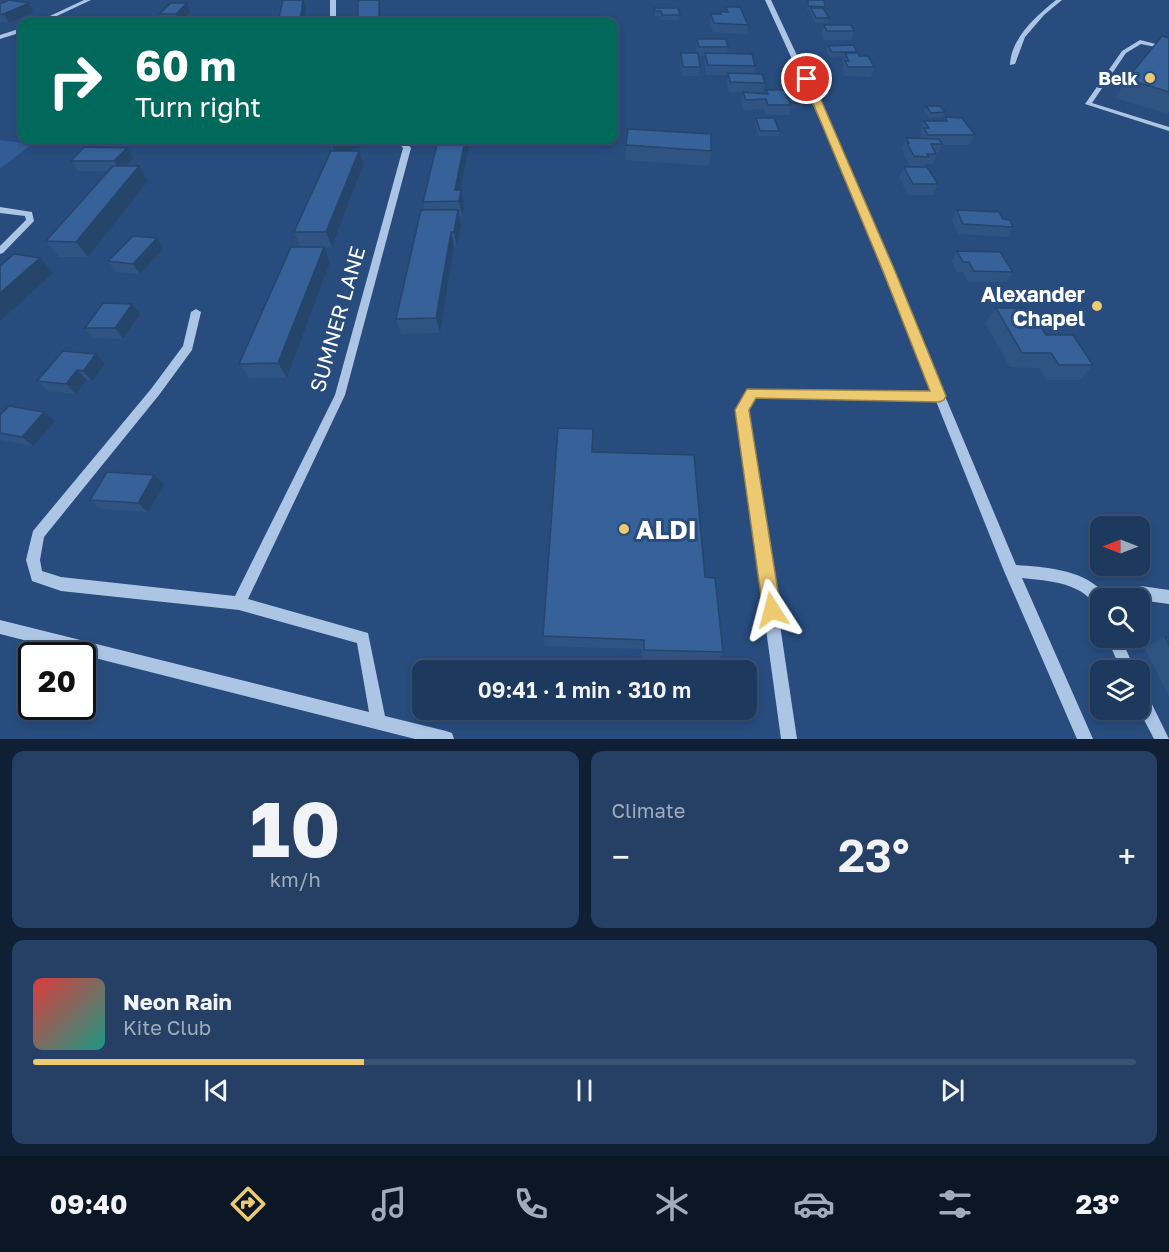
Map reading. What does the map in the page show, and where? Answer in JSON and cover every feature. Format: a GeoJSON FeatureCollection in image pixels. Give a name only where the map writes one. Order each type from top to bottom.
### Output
{"type":"FeatureCollection","features":[{"type":"Feature","properties":{"kind":"street"},"geometry":{"type":"LineString","coordinates":[[49,18],[88,0]]}},
{"type":"Feature","properties":{"kind":"street"},"geometry":{"type":"LineString","coordinates":[[333,0],[333,18]]}},
{"type":"Feature","properties":{"kind":"street"},"geometry":{"type":"LineString","coordinates":[[768,0],[807,79],[889,271],[1011,571],[1085,739]]}},
{"type":"Feature","properties":{"kind":"street"},"geometry":{"type":"LineString","coordinates":[[1012,64],[1022,37],[1042,14],[1059,0]]}},
{"type":"Feature","properties":{"kind":"street"},"geometry":{"type":"LineString","coordinates":[[0,38],[18,31]]}},
{"type":"Feature","properties":{"kind":"street"},"geometry":{"type":"LineString","coordinates":[[1165,47],[1140,42],[1124,52],[1088,104],[1169,129]]}},
{"type":"Feature","properties":{"kind":"street","name":"SUMNER LANE"},"geometry":{"type":"LineString","coordinates":[[239,603],[340,395],[407,148],[404,144]]}},
{"type":"Feature","properties":{"kind":"street"},"geometry":{"type":"LineString","coordinates":[[0,210],[29,214],[30,221],[0,251]]}},
{"type":"Feature","properties":{"kind":"street"},"geometry":{"type":"LineString","coordinates":[[196,312],[188,347],[155,392],[38,535],[33,560],[37,576],[61,584],[239,603],[363,638],[378,721]]}},
{"type":"Feature","properties":{"kind":"street"},"geometry":{"type":"LineString","coordinates":[[789,739],[742,410],[752,393],[939,396]]}},
{"type":"Feature","properties":{"kind":"street"},"geometry":{"type":"LineString","coordinates":[[1011,571],[1055,575],[1090,591]]}},
{"type":"Feature","properties":{"kind":"street"},"geometry":{"type":"LineString","coordinates":[[1150,594],[1169,597]]}},
{"type":"Feature","properties":{"kind":"street"},"geometry":{"type":"LineString","coordinates":[[0,627],[446,739]]}},
{"type":"Feature","properties":{"kind":"street"},"geometry":{"type":"LineString","coordinates":[[1150,715],[1162,739]]}},
{"type":"Feature","properties":{"kind":"shaded area"},"geometry":{"type":"Polygon","coordinates":[[[0,140],[32,144],[0,169],[0,140]]]}},
{"type":"Feature","properties":{"kind":"building"},"geometry":{"type":"Polygon","coordinates":[[[9,0],[29,3],[4,14],[0,14],[0,4],[9,0]]]}},
{"type":"Feature","properties":{"kind":"building"},"geometry":{"type":"Polygon","coordinates":[[[283,0],[303,0],[301,18],[279,18],[283,0]]]}},
{"type":"Feature","properties":{"kind":"building"},"geometry":{"type":"Polygon","coordinates":[[[358,0],[379,0],[379,17],[358,18],[358,0]]]}},
{"type":"Feature","properties":{"kind":"building"},"geometry":{"type":"Polygon","coordinates":[[[808,0],[824,0],[825,7],[808,6],[808,0]]]}},
{"type":"Feature","properties":{"kind":"building"},"geometry":{"type":"Polygon","coordinates":[[[171,3],[187,3],[176,14],[159,14],[171,3]]]}},
{"type":"Feature","properties":{"kind":"building"},"geometry":{"type":"Polygon","coordinates":[[[726,7],[740,7],[748,25],[714,23],[711,14],[728,12],[726,7]]]}},
{"type":"Feature","properties":{"kind":"building"},"geometry":{"type":"Polygon","coordinates":[[[654,8],[678,8],[680,15],[662,15],[661,11],[655,11],[654,8]]]}},
{"type":"Feature","properties":{"kind":"building"},"geometry":{"type":"Polygon","coordinates":[[[811,8],[823,8],[829,18],[816,18],[811,8]]]}},
{"type":"Feature","properties":{"kind":"building"},"geometry":{"type":"Polygon","coordinates":[[[824,25],[851,25],[854,31],[827,31],[824,25]]]}},
{"type":"Feature","properties":{"kind":"building"},"geometry":{"type":"Polygon","coordinates":[[[1162,36],[1169,38],[1169,92],[1127,79],[1162,36]]]}},
{"type":"Feature","properties":{"kind":"building"},"geometry":{"type":"Polygon","coordinates":[[[697,39],[726,39],[728,47],[699,47],[697,39]]]}},
{"type":"Feature","properties":{"kind":"building"},"geometry":{"type":"Polygon","coordinates":[[[853,45],[857,52],[832,52],[828,46],[853,45]]]}},
{"type":"Feature","properties":{"kind":"building"},"geometry":{"type":"Polygon","coordinates":[[[681,53],[698,53],[700,67],[683,67],[681,53]]]}},
{"type":"Feature","properties":{"kind":"building"},"geometry":{"type":"Polygon","coordinates":[[[705,53],[752,54],[755,66],[708,65],[705,53]]]}},
{"type":"Feature","properties":{"kind":"building"},"geometry":{"type":"Polygon","coordinates":[[[845,53],[868,56],[874,67],[848,67],[845,61],[849,61],[845,53]]]}},
{"type":"Feature","properties":{"kind":"building"},"geometry":{"type":"Polygon","coordinates":[[[728,73],[762,74],[765,83],[730,82],[728,73]]]}},
{"type":"Feature","properties":{"kind":"building"},"geometry":{"type":"Polygon","coordinates":[[[766,90],[784,90],[791,105],[768,105],[766,99],[746,100],[743,92],[768,94],[766,90]]]}},
{"type":"Feature","properties":{"kind":"building"},"geometry":{"type":"Polygon","coordinates":[[[787,95],[799,95],[803,103],[791,103],[787,95]]]}},
{"type":"Feature","properties":{"kind":"building"},"geometry":{"type":"Polygon","coordinates":[[[926,106],[940,106],[945,112],[931,113],[926,106]]]}},
{"type":"Feature","properties":{"kind":"building"},"geometry":{"type":"Polygon","coordinates":[[[945,117],[962,118],[975,135],[928,135],[924,128],[929,128],[924,121],[947,121],[945,117]]]}},
{"type":"Feature","properties":{"kind":"building"},"geometry":{"type":"Polygon","coordinates":[[[756,118],[774,118],[779,131],[760,131],[756,118]]]}},
{"type":"Feature","properties":{"kind":"building"},"geometry":{"type":"Polygon","coordinates":[[[628,129],[711,134],[711,151],[626,145],[628,129]]]}},
{"type":"Feature","properties":{"kind":"building"},"geometry":{"type":"Polygon","coordinates":[[[906,138],[939,139],[942,144],[931,144],[936,154],[927,154],[929,157],[914,156],[906,138]]]}},
{"type":"Feature","properties":{"kind":"building"},"geometry":{"type":"Polygon","coordinates":[[[437,144],[464,144],[455,190],[461,190],[459,201],[423,202],[437,144]]]}},
{"type":"Feature","properties":{"kind":"building"},"geometry":{"type":"Polygon","coordinates":[[[84,147],[127,148],[114,161],[71,161],[84,147]]]}},
{"type":"Feature","properties":{"kind":"building"},"geometry":{"type":"Polygon","coordinates":[[[331,151],[359,151],[326,232],[294,232],[331,151]]]}},
{"type":"Feature","properties":{"kind":"building"},"geometry":{"type":"Polygon","coordinates":[[[113,166],[139,166],[76,242],[46,241],[113,166]]]}},
{"type":"Feature","properties":{"kind":"building"},"geometry":{"type":"Polygon","coordinates":[[[904,167],[927,167],[938,184],[913,184],[904,167]]]}},
{"type":"Feature","properties":{"kind":"building"},"geometry":{"type":"Polygon","coordinates":[[[421,210],[458,210],[454,232],[451,232],[436,318],[396,319],[421,210]]]}},
{"type":"Feature","properties":{"kind":"building"},"geometry":{"type":"Polygon","coordinates":[[[957,210],[999,212],[1003,219],[1010,220],[1013,227],[963,224],[957,210]]]}},
{"type":"Feature","properties":{"kind":"building"},"geometry":{"type":"Polygon","coordinates":[[[133,236],[157,238],[133,264],[108,261],[133,236]]]}},
{"type":"Feature","properties":{"kind":"building"},"geometry":{"type":"Polygon","coordinates":[[[291,247],[324,247],[278,363],[239,364],[291,247]]]}},
{"type":"Feature","properties":{"kind":"building"},"geometry":{"type":"Polygon","coordinates":[[[957,251],[1000,252],[1013,272],[974,271],[969,262],[963,262],[957,251]]]}},
{"type":"Feature","properties":{"kind":"building"},"geometry":{"type":"Polygon","coordinates":[[[14,254],[40,258],[0,293],[0,266],[14,254]]]}},
{"type":"Feature","properties":{"kind":"building"},"geometry":{"type":"Polygon","coordinates":[[[103,303],[132,304],[115,328],[85,328],[103,303]]]}},
{"type":"Feature","properties":{"kind":"building"},"geometry":{"type":"Polygon","coordinates":[[[996,308],[1029,308],[1046,335],[1073,335],[1093,365],[1059,365],[1051,353],[1022,353],[996,308]]]}},
{"type":"Feature","properties":{"kind":"building"},"geometry":{"type":"Polygon","coordinates":[[[63,351],[96,354],[83,371],[77,370],[66,384],[37,381],[63,351]]]}},
{"type":"Feature","properties":{"kind":"building"},"geometry":{"type":"Polygon","coordinates":[[[9,406],[44,412],[22,437],[0,433],[0,415],[9,406]]]}},
{"type":"Feature","properties":{"kind":"building","name":"ALDI"},"geometry":{"type":"Polygon","coordinates":[[[558,428],[593,429],[592,452],[694,455],[705,577],[715,578],[723,652],[644,650],[644,640],[543,636],[558,428]]]}},
{"type":"Feature","properties":{"kind":"building"},"geometry":{"type":"Polygon","coordinates":[[[107,472],[154,475],[138,503],[90,500],[107,472]]]}},
{"type":"Feature","properties":{"kind":"place","name":"Belk"},"geometry":{"type":"Point","coordinates":[1150,78]}},
{"type":"Feature","properties":{"kind":"place","name":"Alexander Chapel"},"geometry":{"type":"Point","coordinates":[1097,306]}},
{"type":"Feature","properties":{"kind":"place","name":"ALDI"},"geometry":{"type":"Point","coordinates":[624,529]}},
{"type":"Feature","properties":{"kind":"route"},"geometry":{"type":"LineString","coordinates":[[772,610],[742,410],[752,393],[939,396],[889,271],[807,79]]}}]}
